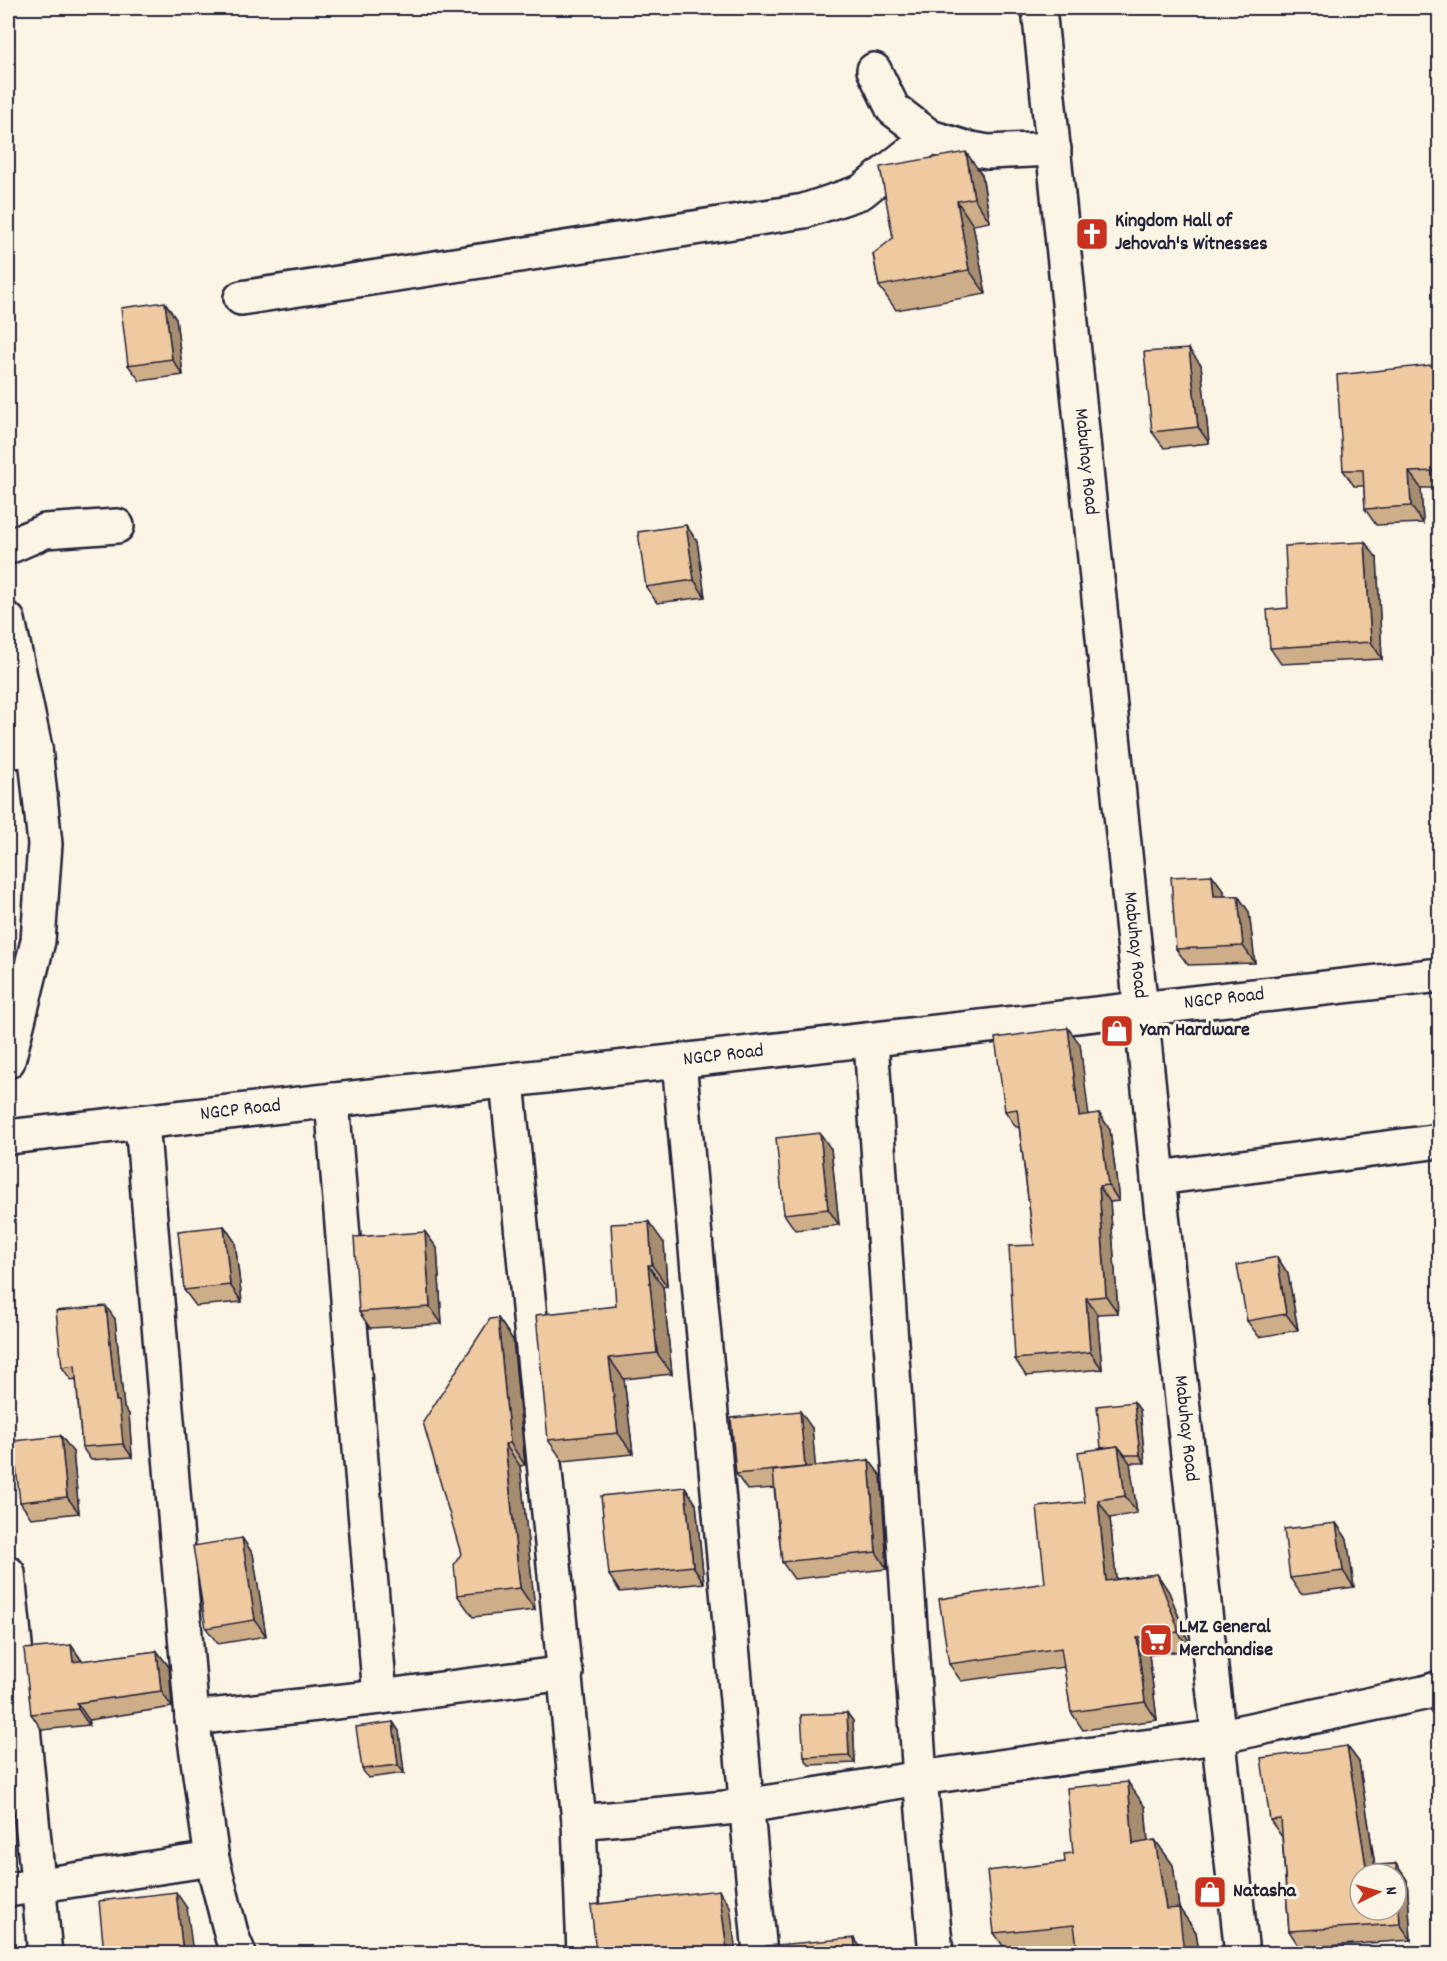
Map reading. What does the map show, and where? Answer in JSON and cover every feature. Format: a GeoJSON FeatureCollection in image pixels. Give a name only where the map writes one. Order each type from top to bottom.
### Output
{"type":"FeatureCollection","features":[{"type":"Feature","properties":{"kind":"street","name":"Mabuhay Road"},"geometry":{"type":"LineString","coordinates":[[1039,8],[1158,1178],[1242,1953]]}},
{"type":"Feature","properties":{"kind":"street"},"geometry":{"type":"LineString","coordinates":[[874,70],[893,109],[930,137],[988,152],[1054,149]]}},
{"type":"Feature","properties":{"kind":"street"},"geometry":{"type":"LineString","coordinates":[[241,298],[804,211],[861,192],[930,137]]}},
{"type":"Feature","properties":{"kind":"street"},"geometry":{"type":"LineString","coordinates":[[8,547],[45,531],[117,526]]}},
{"type":"Feature","properties":{"kind":"street"},"geometry":{"type":"LineString","coordinates":[[8,620],[21,750],[45,844],[38,941],[8,1060]]}},
{"type":"Feature","properties":{"kind":"street","name":"NGCP Road"},"geometry":{"type":"LineString","coordinates":[[9,1130],[142,1122],[1440,975]]}},
{"type":"Feature","properties":{"kind":"street"},"geometry":{"type":"LineString","coordinates":[[871,1041],[920,1778],[936,1953]]}},
{"type":"Feature","properties":{"kind":"street"},"geometry":{"type":"LineString","coordinates":[[679,1062],[759,1953]]}},
{"type":"Feature","properties":{"kind":"street"},"geometry":{"type":"LineString","coordinates":[[507,1081],[566,1673],[579,1822],[584,1953]]}},
{"type":"Feature","properties":{"kind":"street"},"geometry":{"type":"LineString","coordinates":[[332,1100],[380,1697]]}},
{"type":"Feature","properties":{"kind":"street"},"geometry":{"type":"LineString","coordinates":[[142,1122],[192,1718],[212,1859],[232,1937],[239,1953]]}},
{"type":"Feature","properties":{"kind":"street"},"geometry":{"type":"LineString","coordinates":[[1158,1178],[1440,1141]]}},
{"type":"Feature","properties":{"kind":"street"},"geometry":{"type":"LineString","coordinates":[[8,1573],[16,1676],[40,1884],[45,1953]]}},
{"type":"Feature","properties":{"kind":"street"},"geometry":{"type":"LineString","coordinates":[[192,1718],[566,1673]]}},
{"type":"Feature","properties":{"kind":"street"},"geometry":{"type":"LineString","coordinates":[[579,1822],[746,1806],[920,1778],[1217,1737],[1440,1688]]}},
{"type":"Feature","properties":{"kind":"street"},"geometry":{"type":"LineString","coordinates":[[8,1890],[212,1859]]}},
{"type":"Feature","properties":{"kind":"building"},"geometry":{"type":"Polygon","coordinates":[[[966,152],[974,198],[957,201],[969,270],[879,286],[873,254],[893,238],[880,167],[966,152]]]}},
{"type":"Feature","properties":{"kind":"building"},"geometry":{"type":"Polygon","coordinates":[[[165,302],[172,359],[128,365],[121,308],[165,302]]]}},
{"type":"Feature","properties":{"kind":"building"},"geometry":{"type":"Polygon","coordinates":[[[1189,349],[1198,427],[1152,432],[1144,352],[1189,349]]]}},
{"type":"Feature","properties":{"kind":"building"},"geometry":{"type":"Polygon","coordinates":[[[1440,364],[1440,427],[1435,428],[1435,471],[1409,472],[1411,506],[1365,509],[1363,470],[1343,470],[1337,375],[1440,364]]]}},
{"type":"Feature","properties":{"kind":"building"},"geometry":{"type":"Polygon","coordinates":[[[686,525],[694,580],[646,587],[638,532],[686,525]]]}},
{"type":"Feature","properties":{"kind":"building"},"geometry":{"type":"Polygon","coordinates":[[[1365,542],[1371,642],[1270,648],[1267,610],[1288,608],[1285,546],[1365,542]]]}},
{"type":"Feature","properties":{"kind":"building"},"geometry":{"type":"Polygon","coordinates":[[[1212,875],[1214,896],[1238,896],[1243,946],[1176,949],[1171,877],[1212,875]]]}},
{"type":"Feature","properties":{"kind":"building"},"geometry":{"type":"Polygon","coordinates":[[[1068,1028],[1079,1116],[1099,1113],[1108,1185],[1099,1186],[1106,1296],[1086,1298],[1090,1352],[1015,1359],[1009,1246],[1034,1245],[1017,1109],[1005,1111],[995,1038],[1068,1028]]]}},
{"type":"Feature","properties":{"kind":"building"},"geometry":{"type":"Polygon","coordinates":[[[820,1133],[828,1209],[784,1214],[776,1138],[820,1133]]]}},
{"type":"Feature","properties":{"kind":"building"},"geometry":{"type":"Polygon","coordinates":[[[649,1222],[652,1265],[648,1265],[657,1353],[609,1358],[618,1433],[548,1440],[536,1315],[616,1306],[611,1224],[649,1222]]]}},
{"type":"Feature","properties":{"kind":"building"},"geometry":{"type":"Polygon","coordinates":[[[224,1226],[230,1285],[184,1290],[178,1231],[224,1226]]]}},
{"type":"Feature","properties":{"kind":"building"},"geometry":{"type":"Polygon","coordinates":[[[425,1232],[430,1307],[359,1312],[354,1237],[425,1232]]]}},
{"type":"Feature","properties":{"kind":"building"},"geometry":{"type":"Polygon","coordinates":[[[1277,1257],[1286,1314],[1247,1321],[1237,1265],[1277,1257]]]}},
{"type":"Feature","properties":{"kind":"building"},"geometry":{"type":"Polygon","coordinates":[[[106,1306],[123,1444],[82,1447],[75,1365],[62,1367],[56,1311],[106,1306]]]}},
{"type":"Feature","properties":{"kind":"building"},"geometry":{"type":"Polygon","coordinates":[[[498,1318],[510,1443],[505,1444],[520,1588],[457,1595],[454,1565],[461,1554],[423,1422],[490,1319],[498,1318]]]}},
{"type":"Feature","properties":{"kind":"building"},"geometry":{"type":"Polygon","coordinates":[[[1134,1402],[1140,1455],[1125,1455],[1118,1446],[1101,1448],[1097,1406],[1134,1402]]]}},
{"type":"Feature","properties":{"kind":"building"},"geometry":{"type":"Polygon","coordinates":[[[800,1411],[805,1467],[736,1474],[731,1418],[800,1411]]]}},
{"type":"Feature","properties":{"kind":"building"},"geometry":{"type":"Polygon","coordinates":[[[61,1436],[67,1497],[20,1502],[13,1441],[61,1436]]]}},
{"type":"Feature","properties":{"kind":"building"},"geometry":{"type":"Polygon","coordinates":[[[1118,1446],[1125,1496],[1098,1500],[1106,1581],[1157,1574],[1178,1632],[1137,1638],[1145,1702],[1071,1712],[1061,1648],[949,1664],[939,1599],[1045,1583],[1037,1507],[1085,1502],[1078,1452],[1118,1446]]]}},
{"type":"Feature","properties":{"kind":"building"},"geometry":{"type":"Polygon","coordinates":[[[869,1460],[876,1552],[782,1562],[773,1471],[869,1460]]]}},
{"type":"Feature","properties":{"kind":"building"},"geometry":{"type":"Polygon","coordinates":[[[685,1487],[693,1566],[609,1575],[601,1496],[685,1487]]]}},
{"type":"Feature","properties":{"kind":"building"},"geometry":{"type":"Polygon","coordinates":[[[1336,1523],[1343,1571],[1290,1578],[1284,1529],[1336,1523]]]}},
{"type":"Feature","properties":{"kind":"building"},"geometry":{"type":"Polygon","coordinates":[[[242,1538],[255,1620],[206,1628],[193,1546],[242,1538]]]}},
{"type":"Feature","properties":{"kind":"building"},"geometry":{"type":"Polygon","coordinates":[[[71,1645],[73,1662],[157,1651],[161,1691],[77,1703],[78,1709],[31,1714],[24,1649],[71,1645]]]}},
{"type":"Feature","properties":{"kind":"building"},"geometry":{"type":"Polygon","coordinates":[[[847,1713],[849,1755],[804,1757],[801,1715],[847,1713]]]}},
{"type":"Feature","properties":{"kind":"building"},"geometry":{"type":"Polygon","coordinates":[[[393,1722],[398,1765],[362,1769],[356,1727],[393,1722]]]}},
{"type":"Feature","properties":{"kind":"building"},"geometry":{"type":"Polygon","coordinates":[[[1347,1746],[1365,1862],[1348,1862],[1348,1922],[1400,1922],[1400,1924],[1289,1931],[1281,1819],[1270,1820],[1261,1758],[1347,1746]]]}},
{"type":"Feature","properties":{"kind":"building"},"geometry":{"type":"Polygon","coordinates":[[[1128,1782],[1133,1844],[1155,1840],[1166,1909],[1179,1908],[1184,1953],[1078,1953],[1074,1925],[994,1933],[987,1871],[1065,1862],[1064,1854],[1073,1853],[1067,1788],[1128,1782]]]}},
{"type":"Feature","properties":{"kind":"building"},"geometry":{"type":"Polygon","coordinates":[[[719,1890],[727,1950],[734,1949],[739,1953],[596,1953],[591,1905],[719,1890]]]}},
{"type":"Feature","properties":{"kind":"building"},"geometry":{"type":"Polygon","coordinates":[[[176,1892],[183,1953],[104,1953],[99,1901],[176,1892]]]}},
{"type":"Feature","properties":{"kind":"building"},"geometry":{"type":"Polygon","coordinates":[[[854,1938],[856,1953],[760,1953],[766,1946],[854,1938]]]}},
{"type":"Feature","properties":{"kind":"place","name":"Kingdom Hall of Jehovah's Witnesses"},"geometry":{"type":"Point","coordinates":[1092,234]}},
{"type":"Feature","properties":{"kind":"place","name":"Yam Hardware"},"geometry":{"type":"Point","coordinates":[1117,1031]}},
{"type":"Feature","properties":{"kind":"place","name":"LMZ General Merchandise"},"geometry":{"type":"Point","coordinates":[1156,1640]}},
{"type":"Feature","properties":{"kind":"place","name":"Natasha"},"geometry":{"type":"Point","coordinates":[1210,1892]}}]}
